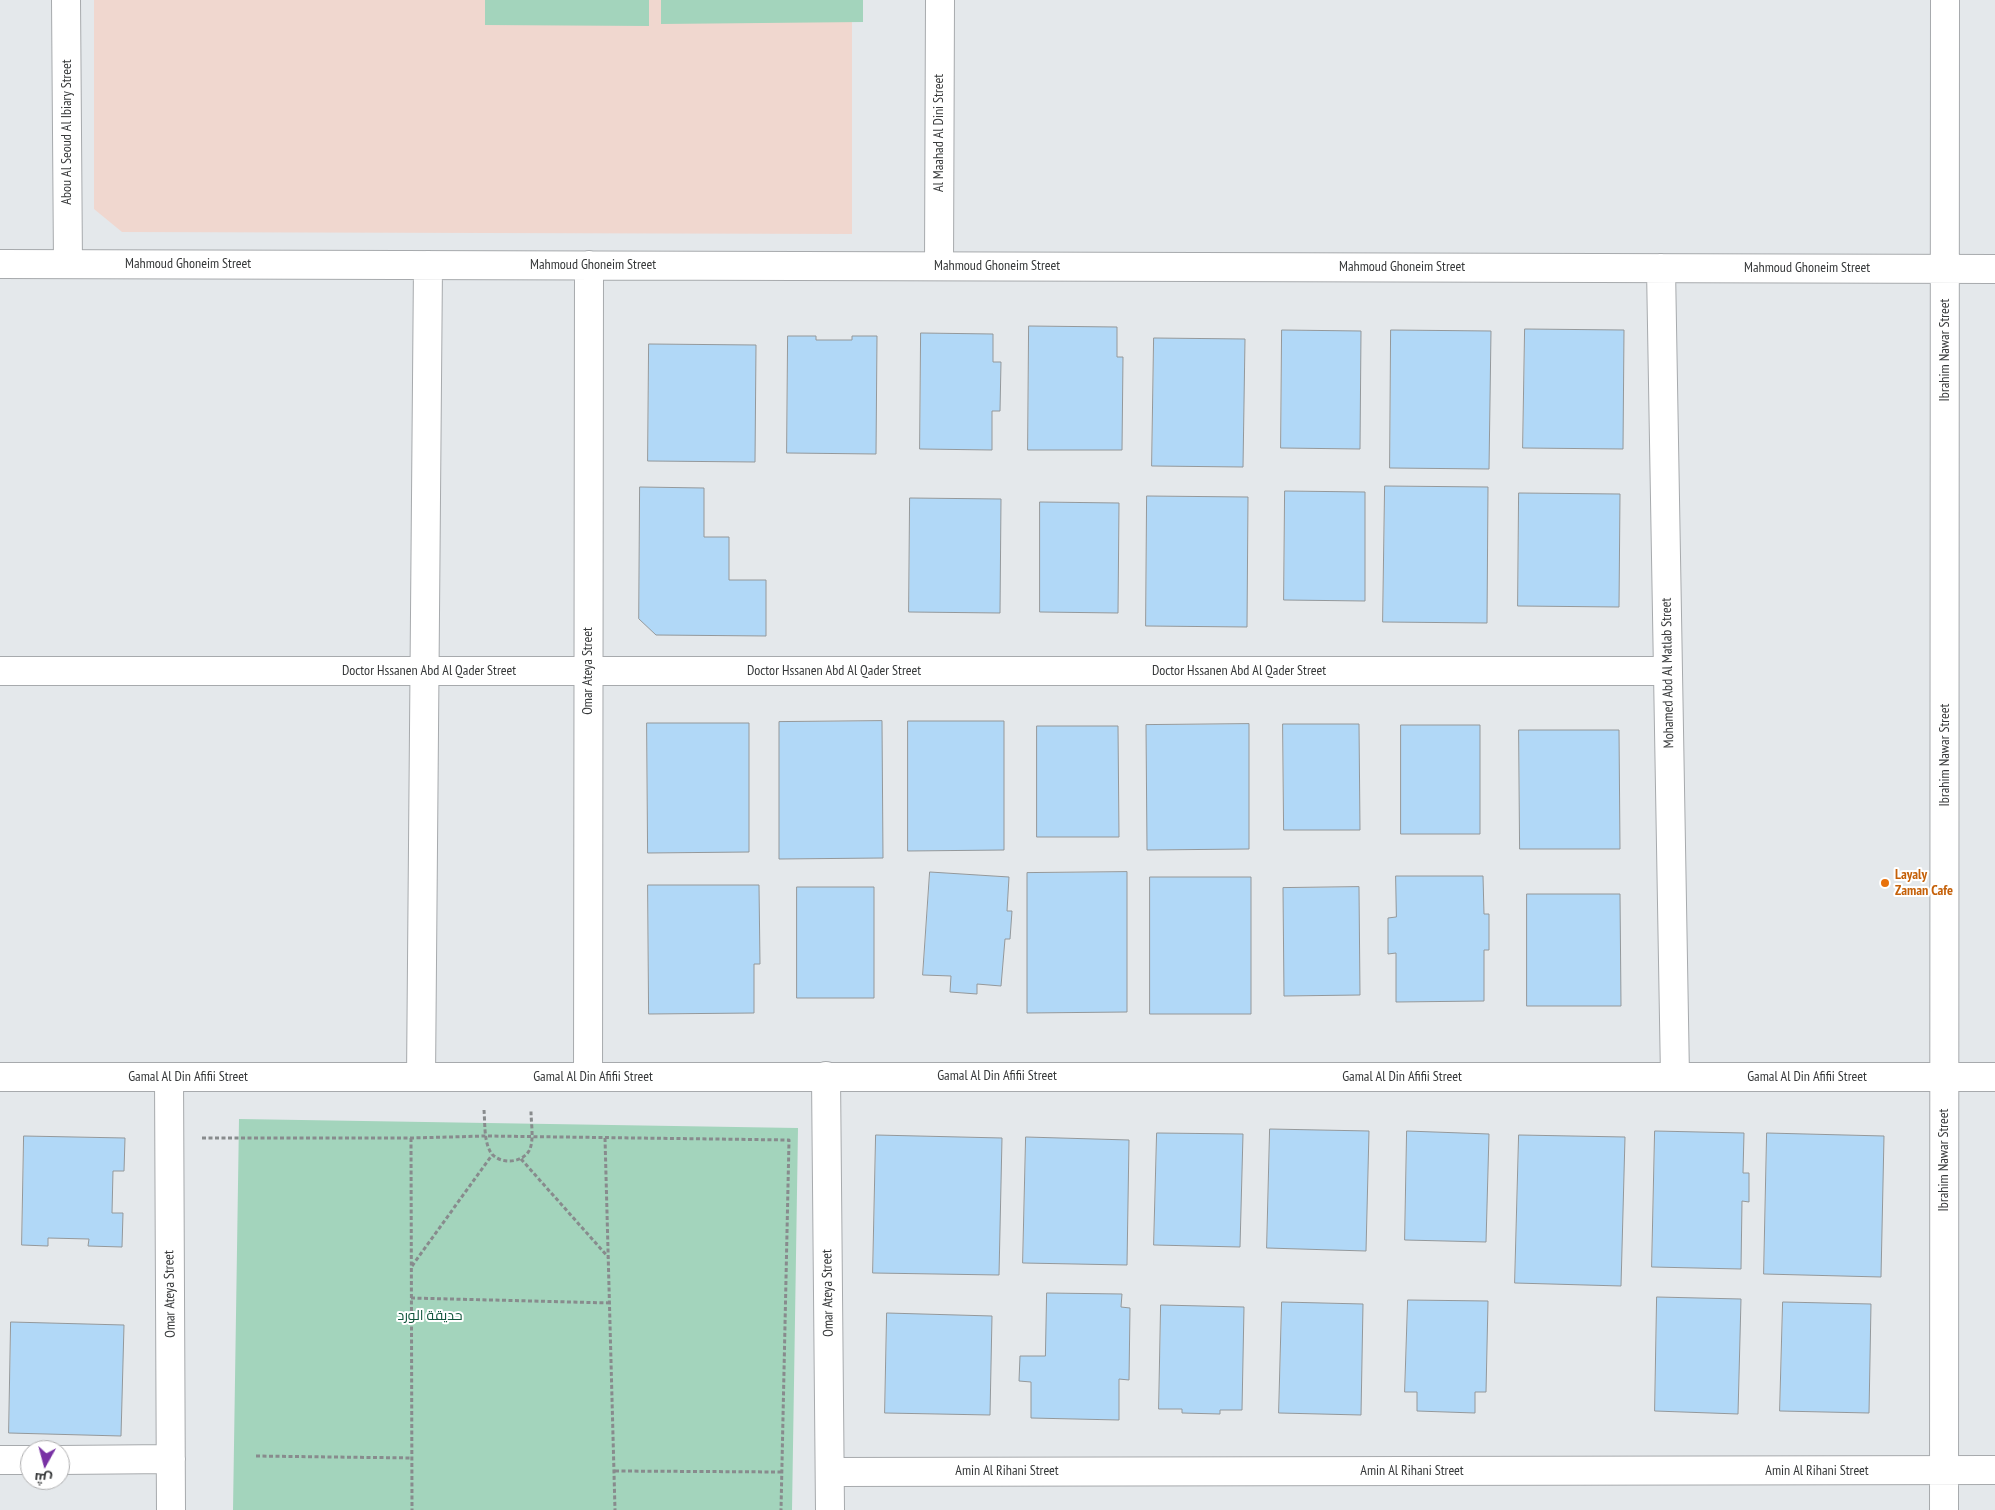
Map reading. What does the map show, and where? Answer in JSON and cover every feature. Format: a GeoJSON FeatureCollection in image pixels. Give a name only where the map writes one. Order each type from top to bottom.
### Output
{"type":"FeatureCollection","features":[{"type":"Feature","properties":{"kind":"street","name":"Abou Al Seoud Al Ibiary Street"},"geometry":{"type":"LineString","coordinates":[[66,0],[68,264]]}},
{"type":"Feature","properties":{"kind":"street","name":"Al Maahad Al Dini Street"},"geometry":{"type":"LineString","coordinates":[[939,266],[940,0]]}},
{"type":"Feature","properties":{"kind":"street","name":"Ibrahim Nawar Street"},"geometry":{"type":"LineString","coordinates":[[1944,1510],[1945,0]]}},
{"type":"Feature","properties":{"kind":"street","name":"Mahmoud Ghoneim Street"},"geometry":{"type":"LineString","coordinates":[[0,264],[1995,269]]}},
{"type":"Feature","properties":{"kind":"street"},"geometry":{"type":"LineString","coordinates":[[421,1077],[428,265]]}},
{"type":"Feature","properties":{"kind":"street","name":"Omar Ateya Street"},"geometry":{"type":"LineString","coordinates":[[588,1077],[589,265]]}},
{"type":"Feature","properties":{"kind":"street","name":"Mohamed Abd Al Matlab Street"},"geometry":{"type":"LineString","coordinates":[[1661,268],[1676,1077]]}},
{"type":"Feature","properties":{"kind":"street","name":"Doctor Hssanen Abd Al Qader Street"},"geometry":{"type":"LineString","coordinates":[[0,671],[1668,671]]}},
{"type":"Feature","properties":{"kind":"street","name":"Omar Ateya Street"},"geometry":{"type":"LineString","coordinates":[[826,1076],[830,1510]]}},
{"type":"Feature","properties":{"kind":"street","name":"Gamal Al Din Afifii Street"},"geometry":{"type":"LineString","coordinates":[[0,1077],[1995,1077]]}},
{"type":"Feature","properties":{"kind":"street","name":"Omar Ateya Street"},"geometry":{"type":"LineString","coordinates":[[169,1077],[171,1510]]}},
{"type":"Feature","properties":{"kind":"street"},"geometry":{"type":"LineString","coordinates":[[70,1460],[171,1459]]}},
{"type":"Feature","properties":{"kind":"street"},"geometry":{"type":"LineString","coordinates":[[0,1460],[20,1460]]}},
{"type":"Feature","properties":{"kind":"street","name":"Amin Al Rihani Street"},"geometry":{"type":"LineString","coordinates":[[830,1472],[1995,1470]]}},
{"type":"Feature","properties":{"kind":"path"},"geometry":{"type":"LineString","coordinates":[[480,1077],[488,1148],[492,1155],[507,1162],[521,1159],[527,1154],[532,1138],[531,1077]]}},
{"type":"Feature","properties":{"kind":"path"},"geometry":{"type":"LineString","coordinates":[[168,1138],[411,1138],[486,1136],[789,1140],[781,1510]]}},
{"type":"Feature","properties":{"kind":"path"},"geometry":{"type":"LineString","coordinates":[[411,1138],[412,1510]]}},
{"type":"Feature","properties":{"kind":"path"},"geometry":{"type":"LineString","coordinates":[[605,1138],[611,1304],[615,1510]]}},
{"type":"Feature","properties":{"kind":"path"},"geometry":{"type":"LineString","coordinates":[[412,1266],[492,1155]]}},
{"type":"Feature","properties":{"kind":"path"},"geometry":{"type":"LineString","coordinates":[[521,1159],[609,1258]]}},
{"type":"Feature","properties":{"kind":"path"},"geometry":{"type":"LineString","coordinates":[[411,1298],[611,1304]]}},
{"type":"Feature","properties":{"kind":"path"},"geometry":{"type":"LineString","coordinates":[[256,1456],[413,1458]]}},
{"type":"Feature","properties":{"kind":"path"},"geometry":{"type":"LineString","coordinates":[[615,1471],[783,1472]]}},
{"type":"Feature","properties":{"kind":"shaded area"},"geometry":{"type":"Polygon","coordinates":[[[94,0],[852,0],[852,234],[122,232],[94,209],[94,0]]]}},
{"type":"Feature","properties":{"kind":"green space"},"geometry":{"type":"Polygon","coordinates":[[[485,0],[649,0],[649,26],[485,25],[485,0]]]}},
{"type":"Feature","properties":{"kind":"green space"},"geometry":{"type":"Polygon","coordinates":[[[661,0],[863,0],[863,22],[661,24],[661,0]]]}},
{"type":"Feature","properties":{"kind":"green space","name":"حديقة الورد"},"geometry":{"type":"Polygon","coordinates":[[[239,1119],[798,1128],[792,1510],[233,1510],[239,1119]]]}},
{"type":"Feature","properties":{"kind":"building"},"geometry":{"type":"Polygon","coordinates":[[[1029,326],[1117,327],[1117,357],[1123,357],[1122,450],[1028,450],[1029,326]]]}},
{"type":"Feature","properties":{"kind":"building"},"geometry":{"type":"Polygon","coordinates":[[[1525,329],[1624,330],[1623,449],[1523,448],[1525,329]]]}},
{"type":"Feature","properties":{"kind":"building"},"geometry":{"type":"Polygon","coordinates":[[[1282,330],[1361,331],[1360,449],[1281,448],[1282,330]]]}},
{"type":"Feature","properties":{"kind":"building"},"geometry":{"type":"Polygon","coordinates":[[[1391,330],[1491,331],[1489,469],[1390,468],[1391,330]]]}},
{"type":"Feature","properties":{"kind":"building"},"geometry":{"type":"Polygon","coordinates":[[[921,333],[993,334],[993,362],[1001,362],[1000,411],[992,411],[992,450],[920,449],[921,333]]]}},
{"type":"Feature","properties":{"kind":"building"},"geometry":{"type":"Polygon","coordinates":[[[788,336],[816,336],[816,340],[852,340],[852,336],[877,336],[876,454],[787,453],[788,336]]]}},
{"type":"Feature","properties":{"kind":"building"},"geometry":{"type":"Polygon","coordinates":[[[1154,338],[1245,339],[1243,467],[1152,466],[1154,338]]]}},
{"type":"Feature","properties":{"kind":"building"},"geometry":{"type":"Polygon","coordinates":[[[649,344],[756,345],[755,462],[648,461],[649,344]]]}},
{"type":"Feature","properties":{"kind":"building"},"geometry":{"type":"Polygon","coordinates":[[[1385,486],[1488,487],[1487,623],[1383,622],[1385,486]]]}},
{"type":"Feature","properties":{"kind":"building"},"geometry":{"type":"Polygon","coordinates":[[[640,487],[704,488],[704,537],[729,537],[729,580],[766,580],[766,636],[656,635],[639,619],[640,487]]]}},
{"type":"Feature","properties":{"kind":"building"},"geometry":{"type":"Polygon","coordinates":[[[1285,491],[1365,492],[1365,601],[1284,600],[1285,491]]]}},
{"type":"Feature","properties":{"kind":"building"},"geometry":{"type":"Polygon","coordinates":[[[1519,493],[1620,494],[1619,607],[1518,606],[1519,493]]]}},
{"type":"Feature","properties":{"kind":"building"},"geometry":{"type":"Polygon","coordinates":[[[1147,496],[1248,497],[1247,627],[1146,626],[1147,496]]]}},
{"type":"Feature","properties":{"kind":"building"},"geometry":{"type":"Polygon","coordinates":[[[910,498],[1001,499],[1000,613],[909,612],[910,498]]]}},
{"type":"Feature","properties":{"kind":"building"},"geometry":{"type":"Polygon","coordinates":[[[1040,502],[1119,503],[1118,613],[1040,612],[1040,502]]]}},
{"type":"Feature","properties":{"kind":"building"},"geometry":{"type":"Polygon","coordinates":[[[882,721],[883,858],[779,859],[779,722],[882,721]]]}},
{"type":"Feature","properties":{"kind":"building"},"geometry":{"type":"Polygon","coordinates":[[[908,721],[1004,721],[1004,850],[908,851],[908,721]]]}},
{"type":"Feature","properties":{"kind":"building"},"geometry":{"type":"Polygon","coordinates":[[[647,723],[749,723],[749,852],[648,853],[647,723]]]}},
{"type":"Feature","properties":{"kind":"building"},"geometry":{"type":"Polygon","coordinates":[[[1249,724],[1249,849],[1147,850],[1146,725],[1249,724]]]}},
{"type":"Feature","properties":{"kind":"building"},"geometry":{"type":"Polygon","coordinates":[[[1283,724],[1359,724],[1360,830],[1284,830],[1283,724]]]}},
{"type":"Feature","properties":{"kind":"building"},"geometry":{"type":"Polygon","coordinates":[[[1401,725],[1480,725],[1480,834],[1401,834],[1401,725]]]}},
{"type":"Feature","properties":{"kind":"building"},"geometry":{"type":"Polygon","coordinates":[[[1037,726],[1118,726],[1119,837],[1037,837],[1037,726]]]}},
{"type":"Feature","properties":{"kind":"building"},"geometry":{"type":"Polygon","coordinates":[[[1519,730],[1619,730],[1620,849],[1520,849],[1519,730]]]}},
{"type":"Feature","properties":{"kind":"building"},"geometry":{"type":"Polygon","coordinates":[[[930,872],[1009,877],[1007,911],[1012,911],[1010,939],[1005,939],[1001,986],[977,984],[977,994],[950,992],[951,976],[923,975],[930,872]]]}},
{"type":"Feature","properties":{"kind":"building"},"geometry":{"type":"Polygon","coordinates":[[[1127,872],[1127,1012],[1027,1013],[1027,873],[1127,872]]]}},
{"type":"Feature","properties":{"kind":"building"},"geometry":{"type":"Polygon","coordinates":[[[1396,876],[1483,876],[1484,914],[1489,914],[1489,950],[1484,950],[1484,1001],[1396,1002],[1396,953],[1388,954],[1388,918],[1396,917],[1396,876]]]}},
{"type":"Feature","properties":{"kind":"building"},"geometry":{"type":"Polygon","coordinates":[[[1150,877],[1251,877],[1251,1014],[1150,1014],[1150,877]]]}},
{"type":"Feature","properties":{"kind":"building"},"geometry":{"type":"Polygon","coordinates":[[[648,885],[759,885],[760,964],[754,964],[754,1013],[649,1014],[648,885]]]}},
{"type":"Feature","properties":{"kind":"building"},"geometry":{"type":"Polygon","coordinates":[[[797,887],[874,887],[874,998],[797,998],[797,887]]]}},
{"type":"Feature","properties":{"kind":"building"},"geometry":{"type":"Polygon","coordinates":[[[1359,887],[1360,995],[1284,996],[1283,888],[1359,887]]]}},
{"type":"Feature","properties":{"kind":"building"},"geometry":{"type":"Polygon","coordinates":[[[1527,894],[1620,894],[1621,1006],[1527,1006],[1527,894]]]}},
{"type":"Feature","properties":{"kind":"building"},"geometry":{"type":"Polygon","coordinates":[[[1270,1129],[1369,1131],[1366,1251],[1267,1248],[1270,1129]]]}},
{"type":"Feature","properties":{"kind":"building"},"geometry":{"type":"Polygon","coordinates":[[[1407,1131],[1489,1134],[1486,1242],[1405,1240],[1407,1131]]]}},
{"type":"Feature","properties":{"kind":"building"},"geometry":{"type":"Polygon","coordinates":[[[1655,1131],[1744,1133],[1743,1173],[1749,1173],[1749,1202],[1742,1201],[1741,1269],[1652,1267],[1655,1131]]]}},
{"type":"Feature","properties":{"kind":"building"},"geometry":{"type":"Polygon","coordinates":[[[1157,1133],[1243,1134],[1240,1247],[1154,1245],[1157,1133]]]}},
{"type":"Feature","properties":{"kind":"building"},"geometry":{"type":"Polygon","coordinates":[[[1767,1133],[1884,1136],[1881,1277],[1764,1274],[1767,1133]]]}},
{"type":"Feature","properties":{"kind":"building"},"geometry":{"type":"Polygon","coordinates":[[[876,1135],[1002,1138],[999,1275],[873,1273],[876,1135]]]}},
{"type":"Feature","properties":{"kind":"building"},"geometry":{"type":"Polygon","coordinates":[[[1519,1135],[1625,1137],[1621,1286],[1515,1283],[1519,1135]]]}},
{"type":"Feature","properties":{"kind":"building"},"geometry":{"type":"Polygon","coordinates":[[[24,1136],[125,1138],[124,1171],[113,1171],[112,1213],[123,1213],[122,1247],[88,1246],[89,1239],[48,1238],[48,1246],[22,1245],[24,1136]]]}},
{"type":"Feature","properties":{"kind":"building"},"geometry":{"type":"Polygon","coordinates":[[[1026,1137],[1129,1140],[1127,1265],[1023,1263],[1026,1137]]]}},
{"type":"Feature","properties":{"kind":"building"},"geometry":{"type":"Polygon","coordinates":[[[1047,1293],[1122,1294],[1121,1307],[1130,1308],[1129,1380],[1119,1379],[1119,1420],[1031,1418],[1031,1382],[1019,1381],[1020,1356],[1045,1356],[1047,1293]]]}},
{"type":"Feature","properties":{"kind":"building"},"geometry":{"type":"Polygon","coordinates":[[[1657,1297],[1741,1299],[1738,1414],[1655,1411],[1657,1297]]]}},
{"type":"Feature","properties":{"kind":"building"},"geometry":{"type":"Polygon","coordinates":[[[1408,1300],[1488,1301],[1486,1392],[1475,1392],[1475,1413],[1417,1411],[1417,1392],[1405,1392],[1408,1300]]]}},
{"type":"Feature","properties":{"kind":"building"},"geometry":{"type":"Polygon","coordinates":[[[1282,1302],[1363,1304],[1361,1415],[1279,1413],[1282,1302]]]}},
{"type":"Feature","properties":{"kind":"building"},"geometry":{"type":"Polygon","coordinates":[[[1783,1302],[1871,1304],[1869,1413],[1780,1411],[1783,1302]]]}},
{"type":"Feature","properties":{"kind":"building"},"geometry":{"type":"Polygon","coordinates":[[[1161,1305],[1244,1307],[1242,1410],[1220,1410],[1220,1414],[1182,1413],[1182,1409],[1159,1409],[1161,1305]]]}},
{"type":"Feature","properties":{"kind":"building"},"geometry":{"type":"Polygon","coordinates":[[[887,1313],[992,1316],[990,1415],[885,1413],[887,1313]]]}},
{"type":"Feature","properties":{"kind":"building"},"geometry":{"type":"Polygon","coordinates":[[[11,1322],[124,1325],[121,1436],[9,1433],[11,1322]]]}},
{"type":"Feature","properties":{"kind":"place","name":"Layaly Zaman Cafe"},"geometry":{"type":"Point","coordinates":[1885,883]}}]}
